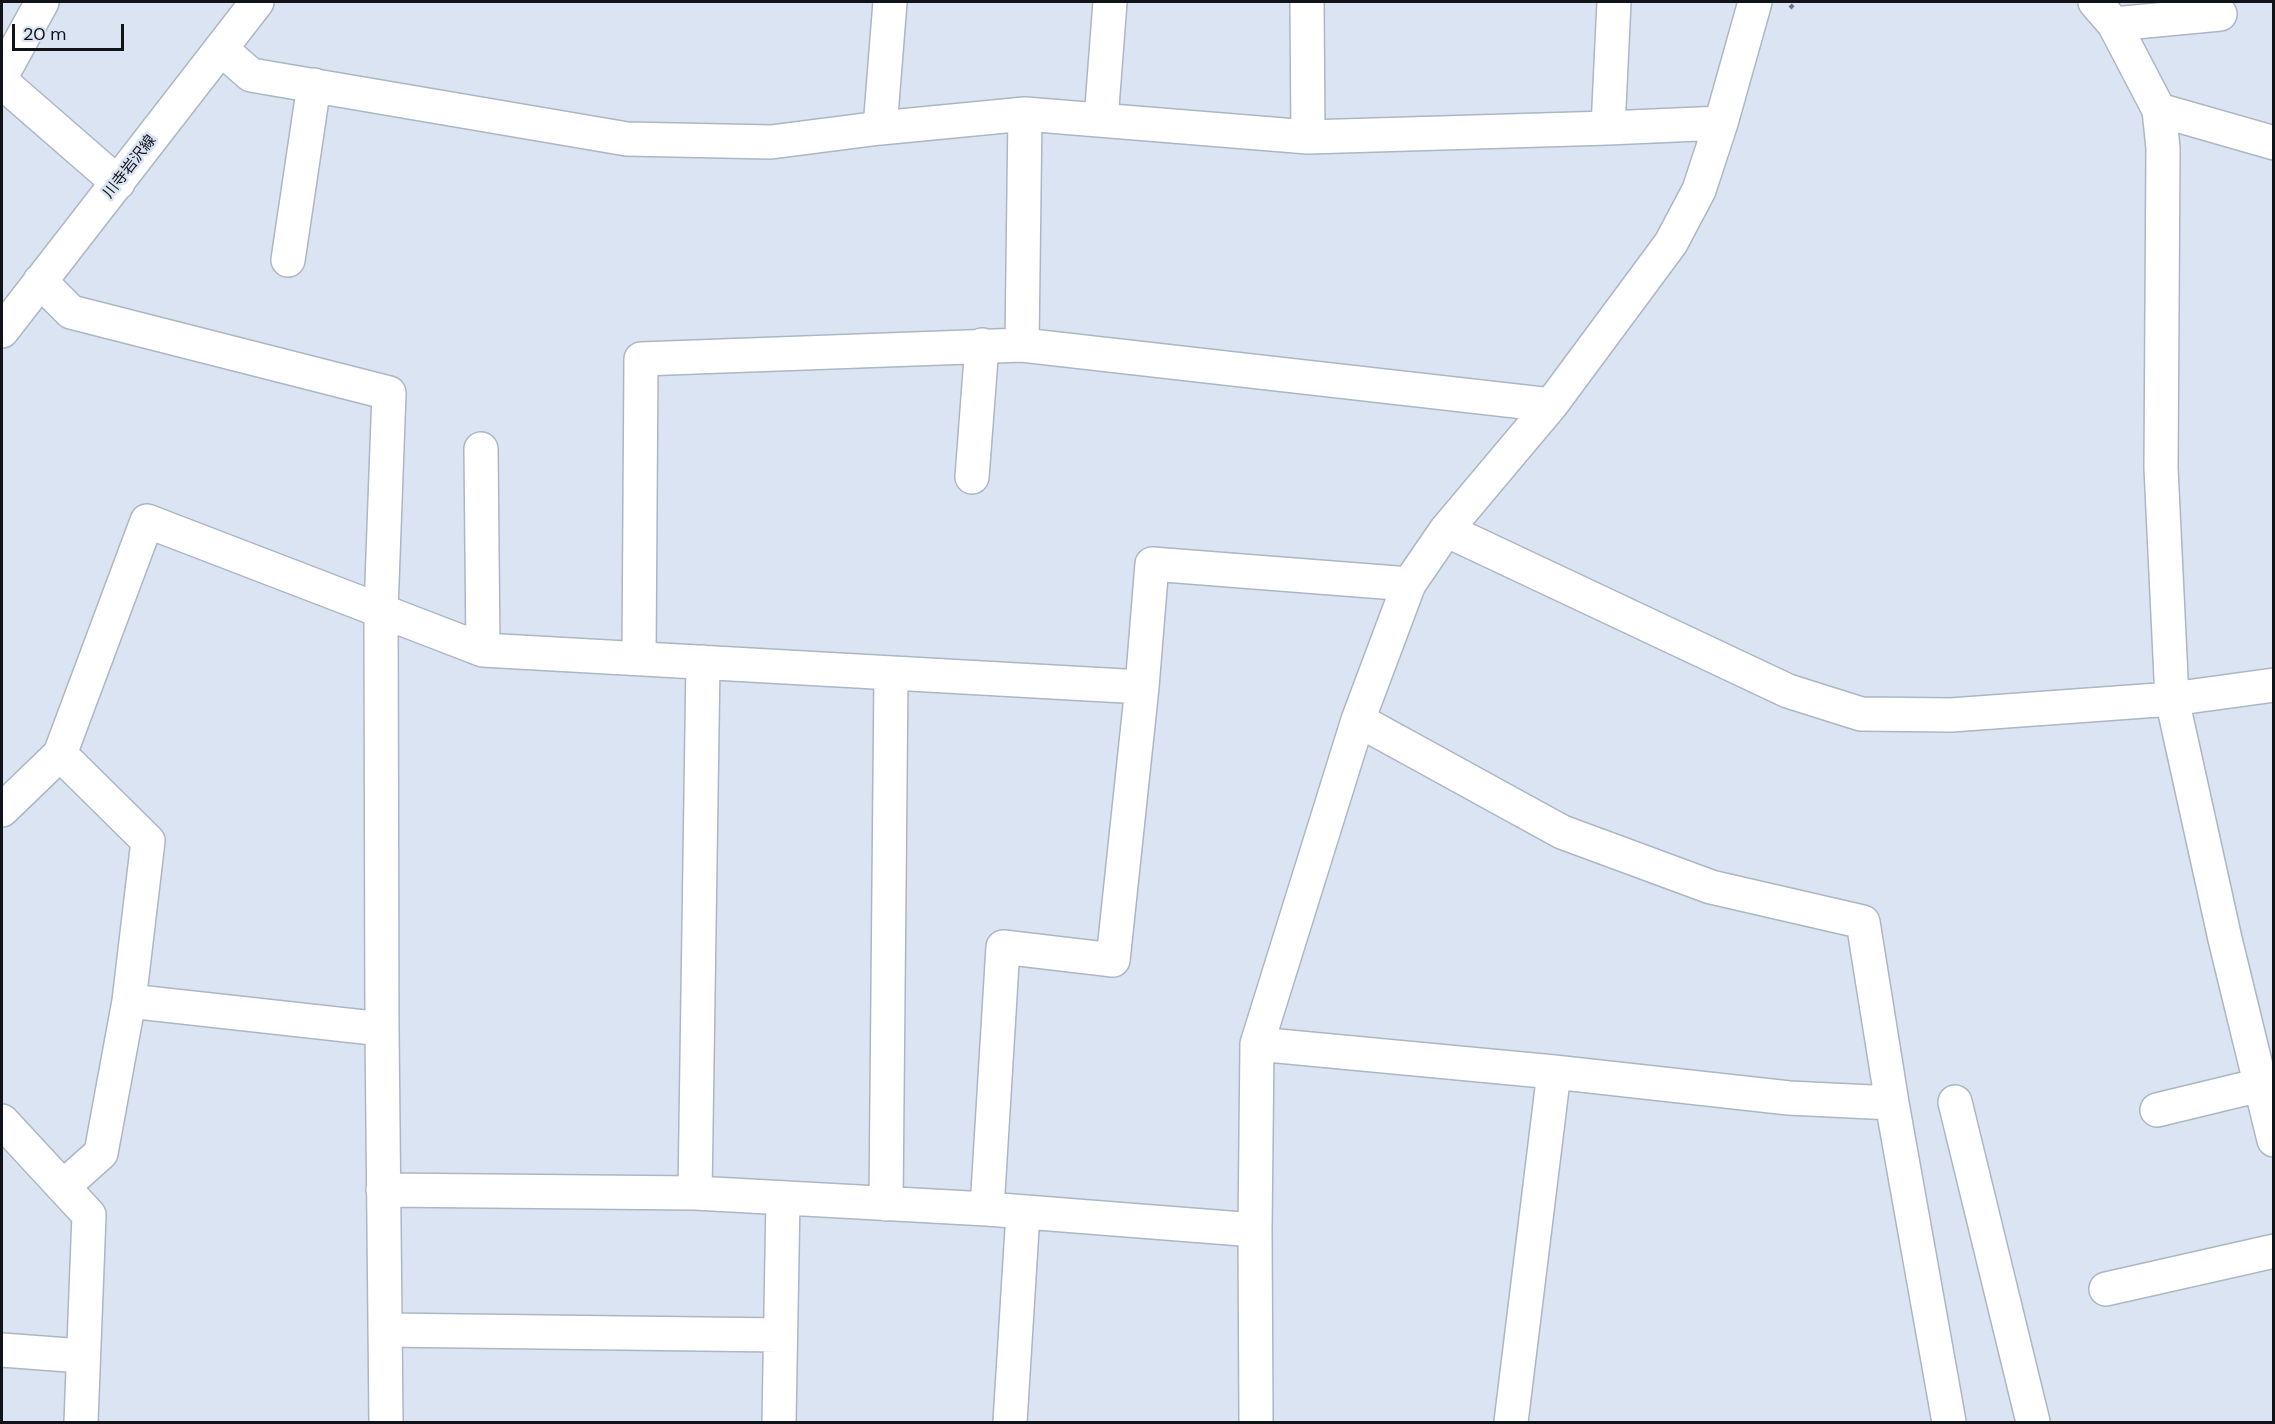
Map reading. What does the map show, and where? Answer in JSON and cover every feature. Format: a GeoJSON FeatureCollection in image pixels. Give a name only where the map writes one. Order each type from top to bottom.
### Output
{"type":"FeatureCollection","features":[{"type":"Feature","properties":{"kind":"street"},"geometry":{"type":"LineString","coordinates":[[2,75],[42,2]]}},
{"type":"Feature","properties":{"kind":"street","name":"川寺岩沢線"},"geometry":{"type":"LineString","coordinates":[[2,331],[257,2]]}},
{"type":"Feature","properties":{"kind":"street"},"geometry":{"type":"LineString","coordinates":[[880,128],[890,2]]}},
{"type":"Feature","properties":{"kind":"street"},"geometry":{"type":"LineString","coordinates":[[1101,120],[1110,2]]}},
{"type":"Feature","properties":{"kind":"street"},"geometry":{"type":"LineString","coordinates":[[1307,2],[1308,137]]}},
{"type":"Feature","properties":{"kind":"street"},"geometry":{"type":"LineString","coordinates":[[1608,128],[1614,2]]}},
{"type":"Feature","properties":{"kind":"street"},"geometry":{"type":"LineString","coordinates":[[1265,1422],[1255,1230],[1257,1044],[1358,720],[1409,584],[1446,530],[1551,405],[1671,243],[1699,190],[1721,123],[1755,2]]}},
{"type":"Feature","properties":{"kind":"street"},"geometry":{"type":"LineString","coordinates":[[2220,14],[2104,13],[2158,110],[2163,148],[2161,468],[2172,699],[2274,1140]]}},
{"type":"Feature","properties":{"kind":"street"},"geometry":{"type":"LineString","coordinates":[[220,49],[251,75],[627,139],[771,142],[880,128],[1025,114],[1308,137],[1721,123]]}},
{"type":"Feature","properties":{"kind":"street"},"geometry":{"type":"LineString","coordinates":[[2,82],[118,183]]}},
{"type":"Feature","properties":{"kind":"street"},"geometry":{"type":"LineString","coordinates":[[288,260],[314,85]]}},
{"type":"Feature","properties":{"kind":"street"},"geometry":{"type":"LineString","coordinates":[[2158,110],[2274,143]]}},
{"type":"Feature","properties":{"kind":"street"},"geometry":{"type":"LineString","coordinates":[[1022,345],[1025,114]]}},
{"type":"Feature","properties":{"kind":"street"},"geometry":{"type":"LineString","coordinates":[[39,281],[71,312],[389,393],[381,610],[386,1422]]}},
{"type":"Feature","properties":{"kind":"street"},"geometry":{"type":"LineString","coordinates":[[972,477],[982,345]]}},
{"type":"Feature","properties":{"kind":"street"},"geometry":{"type":"LineString","coordinates":[[639,657],[641,359],[1022,345],[1551,405]]}},
{"type":"Feature","properties":{"kind":"street"},"geometry":{"type":"LineString","coordinates":[[481,449],[483,650]]}},
{"type":"Feature","properties":{"kind":"street"},"geometry":{"type":"LineString","coordinates":[[2,810],[60,754],[147,521],[483,650],[1142,687]]}},
{"type":"Feature","properties":{"kind":"street"},"geometry":{"type":"LineString","coordinates":[[1446,530],[1788,691],[1861,714],[1951,715],[2172,699],[2274,684]]}},
{"type":"Feature","properties":{"kind":"street"},"geometry":{"type":"LineString","coordinates":[[987,1209],[1003,946],[1113,960],[1142,687],[1152,564],[1409,584]]}},
{"type":"Feature","properties":{"kind":"street"},"geometry":{"type":"LineString","coordinates":[[696,1193],[703,662]]}},
{"type":"Feature","properties":{"kind":"street"},"geometry":{"type":"LineString","coordinates":[[886,1204],[891,674]]}},
{"type":"Feature","properties":{"kind":"street"},"geometry":{"type":"LineString","coordinates":[[1358,720],[1562,832],[1711,887],[1863,922],[1892,1103],[1949,1422]]}},
{"type":"Feature","properties":{"kind":"street"},"geometry":{"type":"LineString","coordinates":[[60,754],[148,841],[129,1001],[101,1152],[63,1186]]}},
{"type":"Feature","properties":{"kind":"street"},"geometry":{"type":"LineString","coordinates":[[129,1001],[382,1029]]}},
{"type":"Feature","properties":{"kind":"street"},"geometry":{"type":"LineString","coordinates":[[1257,1044],[1554,1072],[1789,1098],[1892,1103]]}},
{"type":"Feature","properties":{"kind":"street"},"geometry":{"type":"LineString","coordinates":[[1512,1422],[1554,1072]]}},
{"type":"Feature","properties":{"kind":"street"},"geometry":{"type":"LineString","coordinates":[[2157,1110],[2260,1085]]}},
{"type":"Feature","properties":{"kind":"street"},"geometry":{"type":"LineString","coordinates":[[1955,1102],[2033,1422]]}},
{"type":"Feature","properties":{"kind":"street"},"geometry":{"type":"LineString","coordinates":[[2,1121],[89,1215],[81,1422]]}},
{"type":"Feature","properties":{"kind":"street"},"geometry":{"type":"LineString","coordinates":[[383,1190],[696,1193],[987,1209],[1255,1230]]}},
{"type":"Feature","properties":{"kind":"street"},"geometry":{"type":"LineString","coordinates":[[779,1422],[783,1199]]}},
{"type":"Feature","properties":{"kind":"street"},"geometry":{"type":"LineString","coordinates":[[1010,1422],[1023,1213]]}},
{"type":"Feature","properties":{"kind":"street"},"geometry":{"type":"LineString","coordinates":[[2106,1289],[2274,1251]]}},
{"type":"Feature","properties":{"kind":"street"},"geometry":{"type":"LineString","coordinates":[[385,1330],[780,1335]]}},
{"type":"Feature","properties":{"kind":"street"},"geometry":{"type":"LineString","coordinates":[[2,1350],[82,1356]]}}]}
